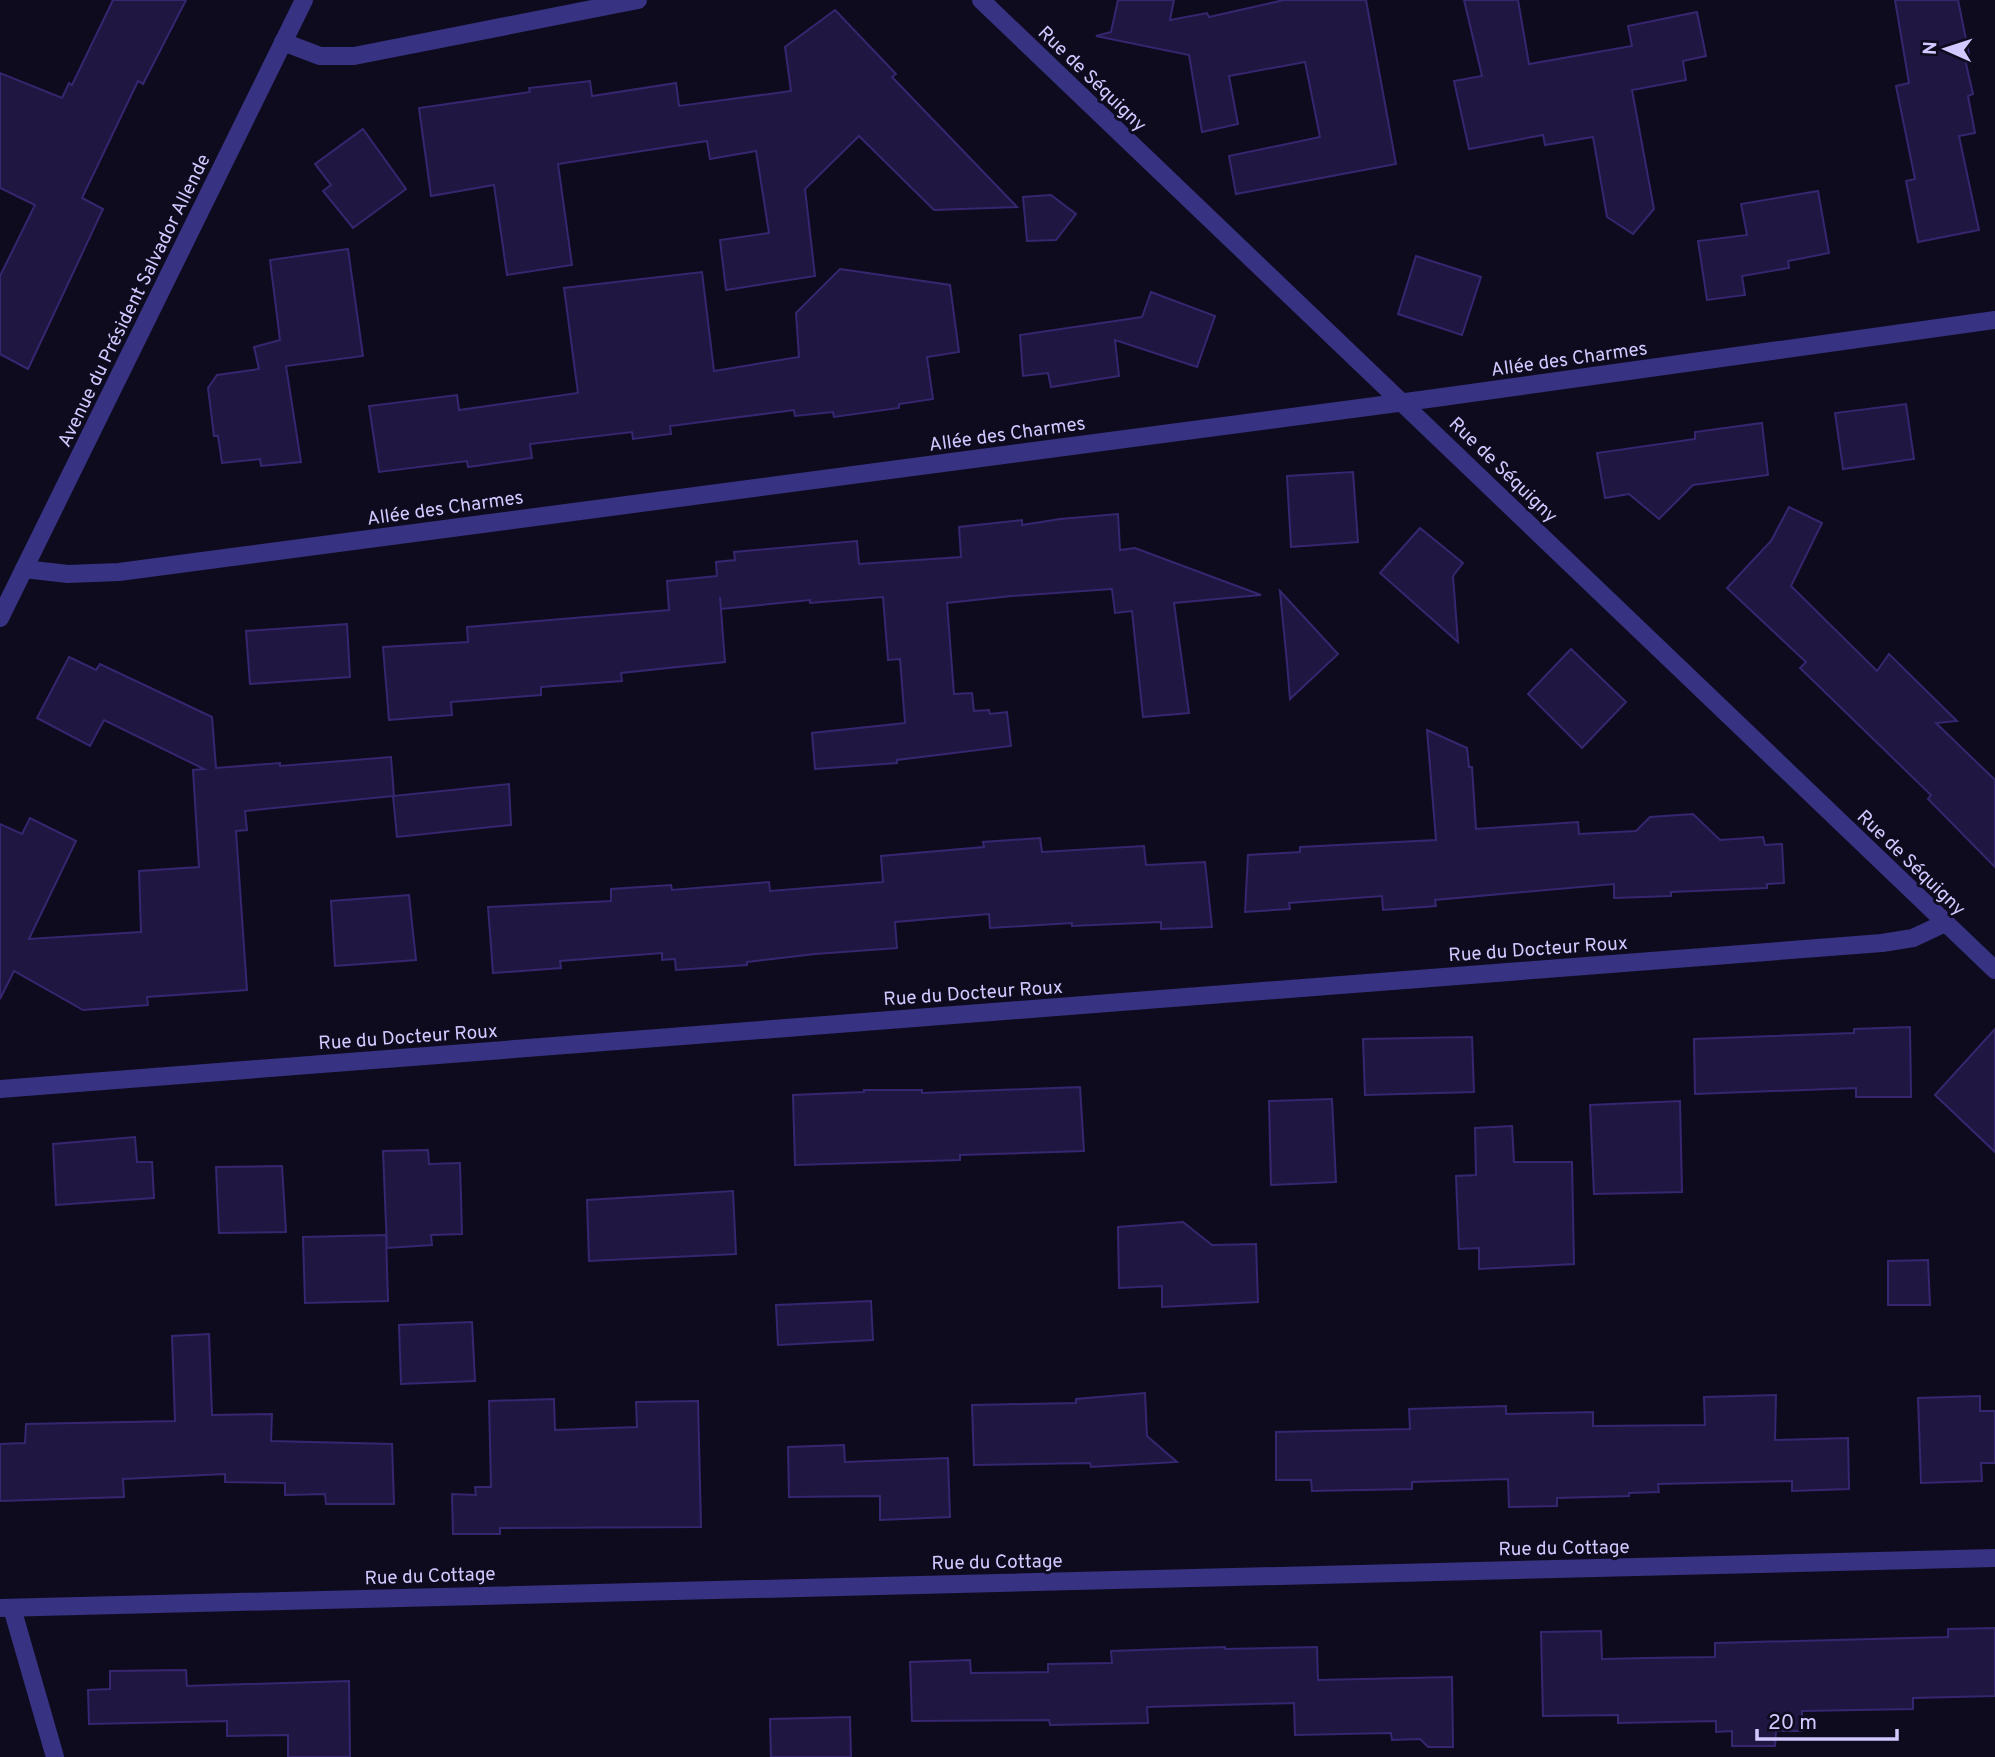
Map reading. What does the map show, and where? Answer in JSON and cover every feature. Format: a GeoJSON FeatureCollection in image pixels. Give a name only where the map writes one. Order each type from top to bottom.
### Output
{"type":"FeatureCollection","features":[{"type":"Feature","properties":{"kind":"street","name":"Avenue du Président Salvador Allende"},"geometry":{"type":"LineString","coordinates":[[0,618],[304,0]]}},
{"type":"Feature","properties":{"kind":"street"},"geometry":{"type":"LineString","coordinates":[[283,42],[320,56],[354,56],[638,0]]}},
{"type":"Feature","properties":{"kind":"street","name":"Rue de Séquigny"},"geometry":{"type":"LineString","coordinates":[[981,0],[1995,970]]}},
{"type":"Feature","properties":{"kind":"street","name":"Allée des Charmes"},"geometry":{"type":"LineString","coordinates":[[24,569],[68,574],[119,572],[1403,402],[1995,320]]}},
{"type":"Feature","properties":{"kind":"street","name":"Rue du Docteur Roux"},"geometry":{"type":"LineString","coordinates":[[0,1089],[1868,944],[1913,938],[1945,923]]}},
{"type":"Feature","properties":{"kind":"street","name":"Rue du Cottage"},"geometry":{"type":"LineString","coordinates":[[6,1608],[1995,1558]]}},
{"type":"Feature","properties":{"kind":"street"},"geometry":{"type":"LineString","coordinates":[[6,1608],[55,1757]]}},
{"type":"Feature","properties":{"kind":"building"},"geometry":{"type":"Polygon","coordinates":[[[113,0],[186,0],[143,84],[138,81],[82,198],[103,209],[28,369],[0,354],[0,276],[35,205],[0,188],[0,73],[62,98],[69,83],[72,85],[113,0]]]}},
{"type":"Feature","properties":{"kind":"building"},"geometry":{"type":"Polygon","coordinates":[[[1118,0],[1174,0],[1170,20],[1207,13],[1209,17],[1284,0],[1366,0],[1396,164],[1236,194],[1229,156],[1320,137],[1305,62],[1229,76],[1238,124],[1202,132],[1189,55],[1096,36],[1111,32],[1118,0]]]}},
{"type":"Feature","properties":{"kind":"building"},"geometry":{"type":"Polygon","coordinates":[[[1464,0],[1518,0],[1529,64],[1632,46],[1628,26],[1697,12],[1706,56],[1683,61],[1686,80],[1632,90],[1654,209],[1633,234],[1607,217],[1593,137],[1545,145],[1543,135],[1469,149],[1454,81],[1482,76],[1464,0]]]}},
{"type":"Feature","properties":{"kind":"building"},"geometry":{"type":"Polygon","coordinates":[[[1895,0],[1958,0],[1969,54],[1964,55],[1973,94],[1968,96],[1975,133],[1959,136],[1979,230],[1918,242],[1906,181],[1915,179],[1896,86],[1909,83],[1895,0]]]}},
{"type":"Feature","properties":{"kind":"building"},"geometry":{"type":"Polygon","coordinates":[[[835,10],[896,74],[892,77],[1017,207],[934,210],[859,136],[805,189],[815,276],[726,290],[720,240],[769,233],[756,151],[710,159],[707,141],[558,164],[572,265],[507,275],[494,185],[431,196],[419,108],[530,92],[529,88],[590,81],[592,96],[676,83],[679,106],[791,91],[785,47],[835,10]]]}},
{"type":"Feature","properties":{"kind":"building"},"geometry":{"type":"Polygon","coordinates":[[[363,129],[406,189],[353,228],[323,191],[331,185],[315,164],[363,129]]]}},
{"type":"Feature","properties":{"kind":"building"},"geometry":{"type":"Polygon","coordinates":[[[1818,191],[1829,253],[1788,261],[1789,268],[1742,276],[1745,295],[1707,300],[1698,241],[1747,235],[1741,204],[1818,191]]]}},
{"type":"Feature","properties":{"kind":"building"},"geometry":{"type":"Polygon","coordinates":[[[1051,195],[1076,214],[1056,240],[1027,241],[1023,197],[1051,195]]]}},
{"type":"Feature","properties":{"kind":"building"},"geometry":{"type":"Polygon","coordinates":[[[348,249],[363,356],[286,366],[301,462],[261,466],[260,459],[222,463],[218,436],[214,436],[208,388],[217,375],[259,369],[254,347],[280,340],[270,260],[348,249]]]}},
{"type":"Feature","properties":{"kind":"building"},"geometry":{"type":"Polygon","coordinates":[[[1416,256],[1481,277],[1462,335],[1398,314],[1416,256]]]}},
{"type":"Feature","properties":{"kind":"building"},"geometry":{"type":"Polygon","coordinates":[[[840,269],[950,285],[959,352],[927,357],[933,399],[899,404],[899,408],[834,417],[833,412],[795,416],[794,410],[670,426],[671,434],[633,439],[632,432],[530,444],[532,458],[468,467],[467,461],[379,472],[369,406],[457,395],[459,410],[578,393],[564,288],[702,272],[714,371],[799,357],[796,313],[840,269]]]}},
{"type":"Feature","properties":{"kind":"building"},"geometry":{"type":"Polygon","coordinates":[[[1151,292],[1215,316],[1197,367],[1115,340],[1119,376],[1051,387],[1048,373],[1023,376],[1020,335],[1142,317],[1151,292]]]}},
{"type":"Feature","properties":{"kind":"building"},"geometry":{"type":"Polygon","coordinates":[[[1906,404],[1914,459],[1843,469],[1835,413],[1906,404]]]}},
{"type":"Feature","properties":{"kind":"building"},"geometry":{"type":"Polygon","coordinates":[[[1762,423],[1768,475],[1693,485],[1659,519],[1629,494],[1605,498],[1597,453],[1695,439],[1695,432],[1762,423]]]}},
{"type":"Feature","properties":{"kind":"building"},"geometry":{"type":"Polygon","coordinates":[[[1353,472],[1358,542],[1291,547],[1287,476],[1353,472]]]}},
{"type":"Feature","properties":{"kind":"building"},"geometry":{"type":"Polygon","coordinates":[[[1789,507],[1822,523],[1791,586],[1877,671],[1889,654],[1957,721],[1936,723],[1995,780],[1995,867],[1928,799],[1931,795],[1800,668],[1806,662],[1727,588],[1771,541],[1789,507]]]}},
{"type":"Feature","properties":{"kind":"building"},"geometry":{"type":"Polygon","coordinates":[[[1118,514],[1120,550],[1135,548],[1261,595],[1174,603],[1189,713],[1143,717],[1132,611],[1115,613],[1112,589],[947,603],[954,694],[972,693],[974,711],[989,710],[990,714],[1007,712],[1011,746],[897,760],[897,763],[815,769],[812,733],[905,723],[900,659],[888,660],[883,597],[810,603],[810,600],[721,609],[720,597],[725,662],[621,673],[622,681],[541,687],[541,695],[451,702],[452,715],[389,720],[383,647],[468,642],[467,627],[669,610],[667,581],[717,576],[716,562],[735,560],[734,552],[857,541],[859,564],[961,557],[959,527],[1022,520],[1022,525],[1118,514]]]}},
{"type":"Feature","properties":{"kind":"building"},"geometry":{"type":"Polygon","coordinates":[[[1420,528],[1463,563],[1453,576],[1458,642],[1380,573],[1420,528]]]}},
{"type":"Feature","properties":{"kind":"building"},"geometry":{"type":"Polygon","coordinates":[[[1280,591],[1338,654],[1290,699],[1287,663],[1280,591]]]}},
{"type":"Feature","properties":{"kind":"building"},"geometry":{"type":"Polygon","coordinates":[[[347,624],[350,677],[250,684],[246,631],[347,624]]]}},
{"type":"Feature","properties":{"kind":"building"},"geometry":{"type":"Polygon","coordinates":[[[1571,649],[1626,702],[1582,748],[1528,694],[1571,649]]]}},
{"type":"Feature","properties":{"kind":"building"},"geometry":{"type":"Polygon","coordinates":[[[69,657],[96,670],[100,664],[212,717],[216,768],[391,757],[394,796],[509,784],[511,825],[397,837],[393,796],[245,811],[247,830],[236,831],[247,990],[147,997],[148,1005],[83,1010],[14,971],[0,999],[0,824],[22,834],[30,818],[76,841],[29,939],[141,932],[139,871],[199,867],[193,770],[204,769],[104,720],[90,746],[37,718],[69,657]]]}},
{"type":"Feature","properties":{"kind":"building"},"geometry":{"type":"Polygon","coordinates":[[[1427,730],[1467,748],[1469,767],[1472,767],[1476,829],[1578,822],[1579,834],[1636,831],[1650,817],[1693,814],[1720,840],[1763,837],[1765,845],[1782,844],[1784,883],[1767,884],[1767,888],[1671,892],[1671,896],[1614,898],[1614,884],[1435,900],[1436,906],[1383,910],[1382,896],[1289,903],[1290,909],[1245,912],[1248,855],[1300,852],[1300,847],[1436,840],[1427,730]]]}},
{"type":"Feature","properties":{"kind":"building"},"geometry":{"type":"Polygon","coordinates":[[[1040,838],[1042,852],[1144,846],[1146,865],[1205,862],[1212,927],[1161,929],[1161,922],[1072,926],[1072,923],[990,928],[989,914],[895,922],[897,948],[815,954],[747,962],[747,965],[676,970],[675,959],[662,960],[662,953],[560,961],[561,968],[493,973],[488,907],[611,901],[611,889],[671,885],[672,890],[769,882],[770,891],[883,882],[881,856],[984,847],[983,842],[1040,838]]]}},
{"type":"Feature","properties":{"kind":"building"},"geometry":{"type":"Polygon","coordinates":[[[409,895],[416,960],[335,966],[331,901],[409,895]]]}},
{"type":"Feature","properties":{"kind":"building"},"geometry":{"type":"Polygon","coordinates":[[[1910,1027],[1911,1097],[1856,1097],[1856,1088],[1695,1094],[1694,1039],[1854,1033],[1854,1029],[1910,1027]]]}},
{"type":"Feature","properties":{"kind":"building"},"geometry":{"type":"Polygon","coordinates":[[[1995,1029],[1995,1152],[1935,1095],[1995,1029]]]}},
{"type":"Feature","properties":{"kind":"building"},"geometry":{"type":"Polygon","coordinates":[[[1472,1037],[1474,1092],[1365,1095],[1363,1039],[1472,1037]]]}},
{"type":"Feature","properties":{"kind":"building"},"geometry":{"type":"Polygon","coordinates":[[[1080,1087],[1084,1151],[960,1155],[960,1160],[795,1165],[793,1095],[864,1090],[922,1090],[922,1093],[1080,1087]]]}},
{"type":"Feature","properties":{"kind":"building"},"geometry":{"type":"Polygon","coordinates":[[[1332,1099],[1336,1182],[1271,1185],[1269,1101],[1332,1099]]]}},
{"type":"Feature","properties":{"kind":"building"},"geometry":{"type":"Polygon","coordinates":[[[1680,1101],[1682,1192],[1594,1194],[1590,1105],[1680,1101]]]}},
{"type":"Feature","properties":{"kind":"building"},"geometry":{"type":"Polygon","coordinates":[[[1512,1126],[1514,1162],[1572,1162],[1574,1264],[1479,1269],[1479,1248],[1459,1249],[1456,1176],[1476,1175],[1475,1128],[1512,1126]]]}},
{"type":"Feature","properties":{"kind":"building"},"geometry":{"type":"Polygon","coordinates":[[[135,1137],[137,1162],[152,1162],[154,1198],[56,1205],[53,1144],[135,1137]]]}},
{"type":"Feature","properties":{"kind":"building"},"geometry":{"type":"Polygon","coordinates":[[[428,1150],[429,1164],[460,1163],[462,1234],[431,1235],[432,1245],[387,1248],[383,1151],[428,1150]]]}},
{"type":"Feature","properties":{"kind":"building"},"geometry":{"type":"Polygon","coordinates":[[[282,1166],[286,1232],[219,1233],[216,1167],[282,1166]]]}},
{"type":"Feature","properties":{"kind":"building"},"geometry":{"type":"Polygon","coordinates":[[[733,1191],[736,1254],[589,1261],[587,1200],[733,1191]]]}},
{"type":"Feature","properties":{"kind":"building"},"geometry":{"type":"Polygon","coordinates":[[[1183,1222],[1212,1245],[1256,1244],[1258,1302],[1162,1307],[1162,1286],[1119,1288],[1118,1227],[1183,1222]]]}},
{"type":"Feature","properties":{"kind":"building"},"geometry":{"type":"Polygon","coordinates":[[[386,1235],[388,1301],[305,1303],[303,1237],[386,1235]]]}},
{"type":"Feature","properties":{"kind":"building"},"geometry":{"type":"Polygon","coordinates":[[[1928,1260],[1930,1305],[1888,1305],[1888,1261],[1928,1260]]]}},
{"type":"Feature","properties":{"kind":"building"},"geometry":{"type":"Polygon","coordinates":[[[871,1301],[873,1340],[778,1345],[776,1305],[871,1301]]]}},
{"type":"Feature","properties":{"kind":"building"},"geometry":{"type":"Polygon","coordinates":[[[472,1322],[475,1381],[401,1384],[399,1325],[472,1322]]]}},
{"type":"Feature","properties":{"kind":"building"},"geometry":{"type":"Polygon","coordinates":[[[209,1334],[212,1415],[272,1414],[271,1441],[392,1444],[394,1504],[326,1504],[325,1494],[285,1495],[285,1483],[225,1482],[225,1474],[123,1479],[124,1497],[0,1501],[0,1444],[25,1443],[26,1424],[175,1421],[172,1336],[209,1334]]]}},
{"type":"Feature","properties":{"kind":"building"},"geometry":{"type":"Polygon","coordinates":[[[1145,1393],[1147,1436],[1177,1462],[1091,1467],[1090,1463],[974,1465],[972,1405],[1076,1403],[1076,1399],[1145,1393]]]}},
{"type":"Feature","properties":{"kind":"building"},"geometry":{"type":"Polygon","coordinates":[[[1776,1395],[1775,1440],[1848,1438],[1849,1489],[1792,1491],[1792,1481],[1658,1484],[1659,1492],[1629,1493],[1629,1496],[1557,1498],[1557,1506],[1509,1507],[1508,1479],[1412,1482],[1412,1489],[1312,1491],[1311,1480],[1276,1480],[1276,1432],[1410,1429],[1409,1409],[1506,1406],[1506,1414],[1593,1412],[1593,1426],[1705,1425],[1704,1397],[1776,1395]]]}},
{"type":"Feature","properties":{"kind":"building"},"geometry":{"type":"Polygon","coordinates":[[[1980,1396],[1980,1411],[1995,1411],[1995,1463],[1981,1463],[1982,1481],[1921,1483],[1918,1398],[1980,1396]]]}},
{"type":"Feature","properties":{"kind":"building"},"geometry":{"type":"Polygon","coordinates":[[[554,1399],[555,1430],[637,1427],[636,1402],[698,1401],[701,1527],[500,1528],[500,1534],[453,1534],[452,1494],[476,1495],[475,1487],[491,1487],[489,1401],[554,1399]]]}},
{"type":"Feature","properties":{"kind":"building"},"geometry":{"type":"Polygon","coordinates":[[[844,1445],[845,1462],[948,1458],[950,1517],[880,1520],[880,1496],[789,1497],[788,1447],[844,1445]]]}},
{"type":"Feature","properties":{"kind":"building"},"geometry":{"type":"Polygon","coordinates":[[[1995,1628],[1995,1696],[1913,1698],[1913,1709],[1802,1711],[1802,1731],[1776,1731],[1775,1746],[1732,1746],[1732,1731],[1716,1732],[1716,1721],[1618,1723],[1618,1715],[1543,1716],[1541,1632],[1601,1631],[1602,1659],[1715,1657],[1715,1643],[1948,1637],[1948,1629],[1995,1628]]]}},
{"type":"Feature","properties":{"kind":"building"},"geometry":{"type":"Polygon","coordinates":[[[1317,1647],[1318,1680],[1452,1677],[1453,1747],[1428,1747],[1420,1739],[1392,1740],[1391,1733],[1295,1735],[1294,1703],[1147,1707],[1148,1723],[1050,1725],[1049,1720],[912,1721],[910,1662],[970,1660],[971,1673],[1048,1672],[1048,1664],[1112,1663],[1111,1651],[1317,1647]]]}},
{"type":"Feature","properties":{"kind":"building"},"geometry":{"type":"Polygon","coordinates":[[[186,1670],[187,1686],[349,1681],[350,1757],[288,1757],[288,1735],[227,1736],[227,1721],[89,1724],[88,1690],[110,1689],[110,1671],[186,1670]]]}},
{"type":"Feature","properties":{"kind":"building"},"geometry":{"type":"Polygon","coordinates":[[[850,1717],[851,1757],[771,1757],[770,1719],[850,1717]]]}}]}
